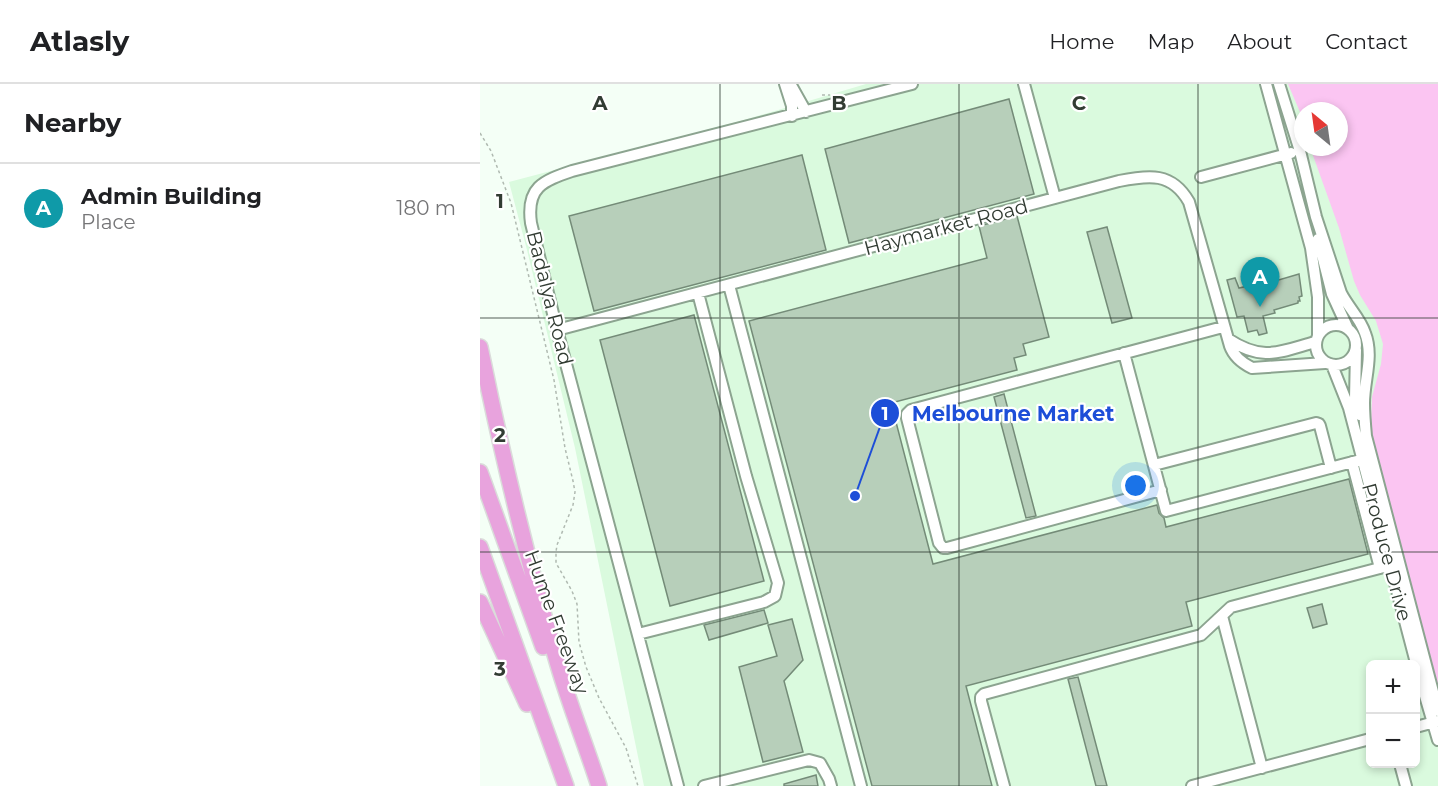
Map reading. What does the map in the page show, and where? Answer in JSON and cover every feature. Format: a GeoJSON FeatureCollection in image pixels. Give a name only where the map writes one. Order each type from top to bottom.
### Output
{"type":"FeatureCollection","features":[{"type":"Feature","properties":{"kind":"highway"},"geometry":{"type":"LineString","coordinates":[[480,347],[499,442],[526,552],[559,668],[599,786]]}},
{"type":"Feature","properties":{"kind":"highway","name":"Hume Freeway"},"geometry":{"type":"LineString","coordinates":[[480,472],[594,786]]}},
{"type":"Feature","properties":{"kind":"highway"},"geometry":{"type":"LineString","coordinates":[[480,547],[566,786]]}},
{"type":"Feature","properties":{"kind":"highway"},"geometry":{"type":"LineString","coordinates":[[480,602],[566,786]]}},
{"type":"Feature","properties":{"kind":"lane"},"geometry":{"type":"LineString","coordinates":[[785,84],[792,106],[792,116]]}},
{"type":"Feature","properties":{"kind":"lane"},"geometry":{"type":"LineString","coordinates":[[791,84],[806,112]]}},
{"type":"Feature","properties":{"kind":"lane","name":"Badalya Road"},"geometry":{"type":"LineString","coordinates":[[678,786],[557,330],[530,214],[532,199],[539,186],[572,171],[912,84]]}},
{"type":"Feature","properties":{"kind":"lane"},"geometry":{"type":"LineString","coordinates":[[1024,84],[1055,198]]}},
{"type":"Feature","properties":{"kind":"lane"},"geometry":{"type":"LineString","coordinates":[[1228,339],[1252,352],[1282,351],[1316,338],[1322,329],[1335,324],[1348,329],[1353,334],[1356,347],[1350,359],[1339,366],[1328,364],[1317,354],[1316,338],[1318,297],[1311,248],[1266,84]]}},
{"type":"Feature","properties":{"kind":"lane","name":"Produce Drive"},"geometry":{"type":"LineString","coordinates":[[1279,84],[1294,132]]}},
{"type":"Feature","properties":{"kind":"lane"},"geometry":{"type":"LineString","coordinates":[[1201,177],[1294,153]]}},
{"type":"Feature","properties":{"kind":"lane","name":"Produce Drive"},"geometry":{"type":"LineString","coordinates":[[1301,156],[1316,217],[1341,293],[1357,316],[1366,335],[1368,363],[1362,460]]}},
{"type":"Feature","properties":{"kind":"lane","name":"Haymarket Road"},"geometry":{"type":"LineString","coordinates":[[557,330],[1133,178],[1162,178],[1175,184],[1185,194],[1192,210],[1223,327],[1233,353],[1241,363],[1252,369],[1328,364]]}},
{"type":"Feature","properties":{"kind":"lane","name":"Produce Drive"},"geometry":{"type":"LineString","coordinates":[[1316,217],[1318,238],[1329,284],[1348,329]]}},
{"type":"Feature","properties":{"kind":"lane"},"geometry":{"type":"LineString","coordinates":[[729,285],[861,786]]}},
{"type":"Feature","properties":{"kind":"lane"},"geometry":{"type":"LineString","coordinates":[[638,634],[764,602],[775,596],[778,583],[746,476],[698,293]]}},
{"type":"Feature","properties":{"kind":"lane"},"geometry":{"type":"LineString","coordinates":[[1161,490],[943,548],[940,545],[907,418],[908,412],[1223,327]]}},
{"type":"Feature","properties":{"kind":"lane","name":"Produce Drive"},"geometry":{"type":"LineString","coordinates":[[1356,347],[1355,399],[1365,436]]}},
{"type":"Feature","properties":{"kind":"lane"},"geometry":{"type":"LineString","coordinates":[[1004,786],[981,701],[983,694],[1201,635],[1231,607],[1390,565],[1362,460],[1166,511],[1124,353]]}},
{"type":"Feature","properties":{"kind":"lane","name":"Produce Drive"},"geometry":{"type":"LineString","coordinates":[[1328,364],[1349,408],[1438,740]]}},
{"type":"Feature","properties":{"kind":"lane"},"geometry":{"type":"LineString","coordinates":[[1155,465],[1316,423],[1320,426],[1331,468]]}},
{"type":"Feature","properties":{"kind":"lane","name":"Produce Drive"},"geometry":{"type":"LineString","coordinates":[[1390,565],[1438,711]]}},
{"type":"Feature","properties":{"kind":"lane"},"geometry":{"type":"LineString","coordinates":[[1222,616],[1262,768]]}},
{"type":"Feature","properties":{"kind":"lane"},"geometry":{"type":"LineString","coordinates":[[1420,726],[1435,722]]}},
{"type":"Feature","properties":{"kind":"lane"},"geometry":{"type":"LineString","coordinates":[[1192,786],[1366,740]]}},
{"type":"Feature","properties":{"kind":"lane"},"geometry":{"type":"LineString","coordinates":[[704,786],[809,760],[820,763],[831,786]]}},
{"type":"Feature","properties":{"kind":"lane"},"geometry":{"type":"LineString","coordinates":[[1401,768],[1406,786]]}},
{"type":"Feature","properties":{"kind":"path"},"geometry":{"type":"LineString","coordinates":[[480,134],[491,151],[513,212],[554,380],[575,492],[573,505],[557,545],[556,563],[575,598],[579,642],[591,682],[626,748],[638,786]]}},
{"type":"Feature","properties":{"kind":"shaded area"},"geometry":{"type":"Polygon","coordinates":[[[866,84],[1380,84],[1438,232],[1438,786],[644,786],[575,448],[509,182],[744,120],[866,84]]]}},
{"type":"Feature","properties":{"kind":"shaded area"},"geometry":{"type":"Polygon","coordinates":[[[1288,84],[1438,84],[1438,690],[1372,445],[1372,397],[1381,364],[1383,344],[1376,321],[1354,281],[1339,228],[1313,156],[1348,156],[1348,102],[1296,102],[1288,84]]]}},
{"type":"Feature","properties":{"kind":"building"},"geometry":{"type":"Polygon","coordinates":[[[1009,99],[1034,194],[849,243],[825,149],[1009,99]]]}},
{"type":"Feature","properties":{"kind":"building"},"geometry":{"type":"Polygon","coordinates":[[[802,155],[826,250],[594,311],[569,216],[802,155]]]}},
{"type":"Feature","properties":{"kind":"building"},"geometry":{"type":"Polygon","coordinates":[[[1017,216],[1049,337],[1023,344],[1026,355],[1014,358],[1017,370],[891,403],[933,564],[1157,505],[1166,527],[1349,479],[1368,554],[1186,602],[1192,626],[966,686],[992,786],[872,786],[749,321],[987,258],[979,226],[1017,216]]]}},
{"type":"Feature","properties":{"kind":"building"},"geometry":{"type":"Polygon","coordinates":[[[1107,227],[1132,318],[1112,323],[1087,232],[1107,227]]]}},
{"type":"Feature","properties":{"kind":"building"},"geometry":{"type":"Polygon","coordinates":[[[1299,274],[1302,296],[1299,297],[1300,301],[1263,316],[1267,333],[1259,335],[1257,330],[1248,332],[1244,316],[1237,317],[1227,280],[1235,278],[1239,288],[1265,282],[1265,284],[1299,274]]]}},
{"type":"Feature","properties":{"kind":"building"},"geometry":{"type":"Polygon","coordinates":[[[694,315],[764,581],[670,606],[600,340],[694,315]]]}},
{"type":"Feature","properties":{"kind":"building"},"geometry":{"type":"Polygon","coordinates":[[[1004,394],[1036,516],[1026,518],[994,397],[1004,394]]]}},
{"type":"Feature","properties":{"kind":"building"},"geometry":{"type":"Polygon","coordinates":[[[1322,604],[1327,624],[1313,628],[1307,608],[1322,604]]]}},
{"type":"Feature","properties":{"kind":"building"},"geometry":{"type":"Polygon","coordinates":[[[764,610],[768,623],[709,640],[704,625],[764,610]]]}},
{"type":"Feature","properties":{"kind":"building"},"geometry":{"type":"Polygon","coordinates":[[[792,619],[803,660],[784,681],[803,752],[763,762],[739,667],[777,656],[768,625],[792,619]]]}},
{"type":"Feature","properties":{"kind":"building"},"geometry":{"type":"Polygon","coordinates":[[[1078,677],[1107,786],[1096,786],[1068,679],[1078,677]]]}},
{"type":"Feature","properties":{"kind":"building"},"geometry":{"type":"Polygon","coordinates":[[[816,775],[818,786],[784,786],[784,784],[816,775]]]}},
{"type":"Feature","properties":{"kind":"place","name":"Admin Building"},"geometry":{"type":"Point","coordinates":[1260,307]}},
{"type":"Feature","properties":{"kind":"place","name":"Melbourne Market"},"geometry":{"type":"Point","coordinates":[855,496]}}]}
